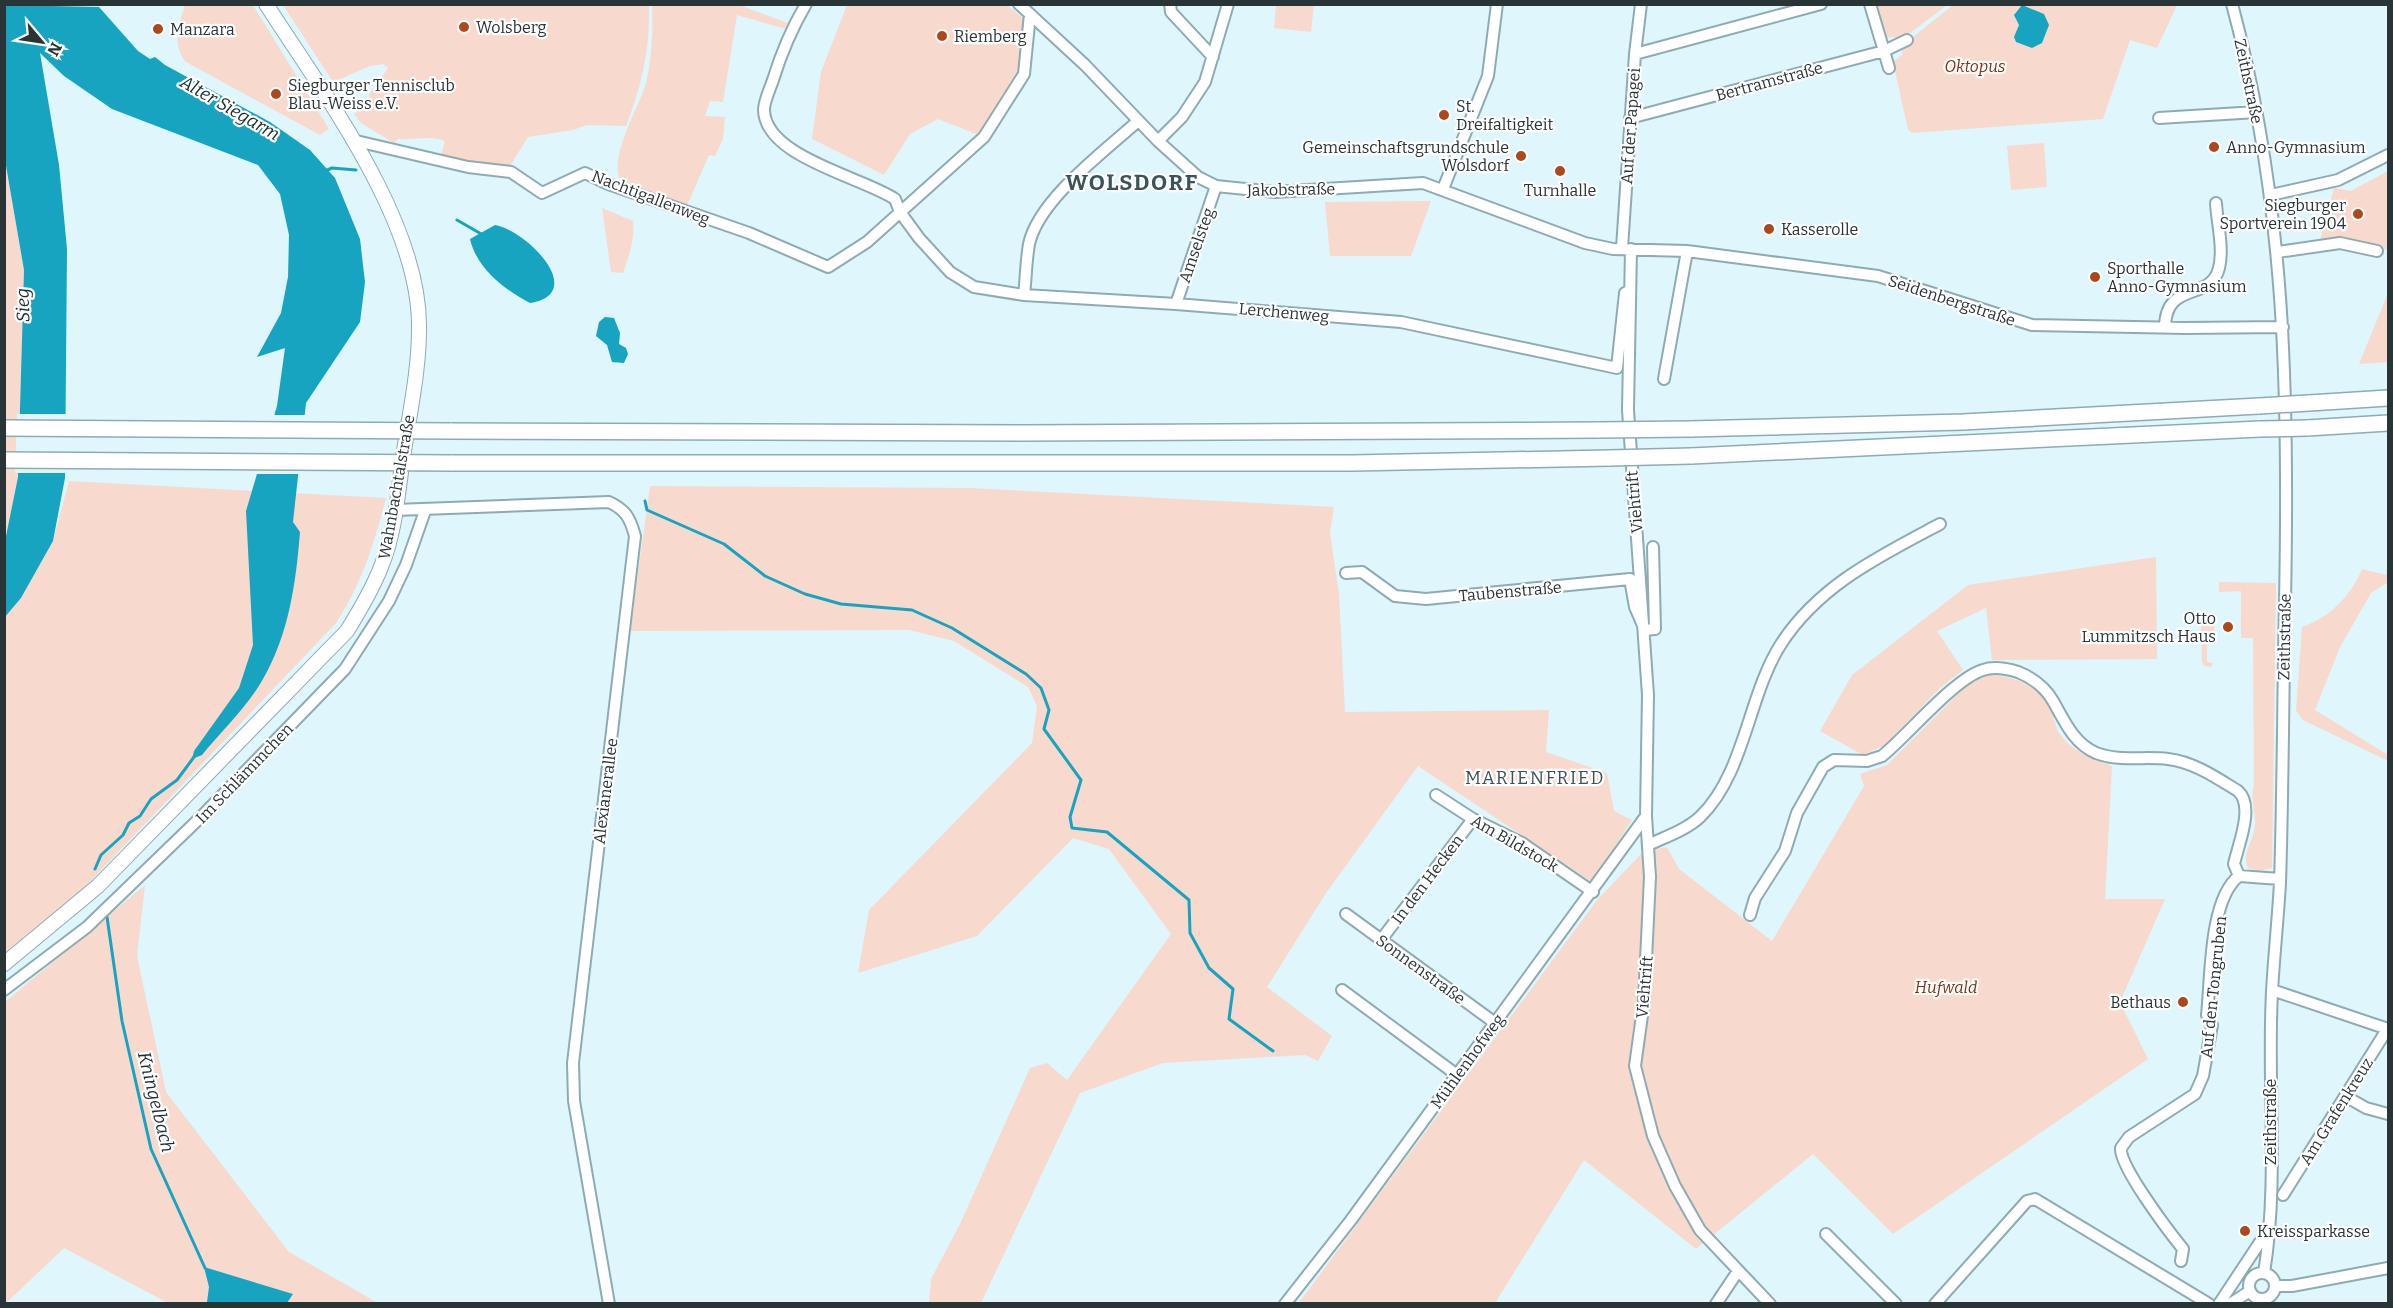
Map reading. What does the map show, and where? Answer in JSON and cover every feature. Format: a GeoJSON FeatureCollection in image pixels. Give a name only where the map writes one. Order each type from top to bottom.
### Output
{"type":"FeatureCollection","features":[{"type":"Feature","properties":{"kind":"highway"},"geometry":{"type":"LineString","coordinates":[[2338,400],[2388,390]]}},
{"type":"Feature","properties":{"kind":"highway"},"geometry":{"type":"LineString","coordinates":[[4,428],[1035,433],[1690,429],[1963,422],[2388,398]]}},
{"type":"Feature","properties":{"kind":"highway"},"geometry":{"type":"LineString","coordinates":[[4,460],[451,463],[1353,463],[1690,456],[2388,423]]}},
{"type":"Feature","properties":{"kind":"main road","name":"Wahnbachtalstraße"},"geometry":{"type":"LineString","coordinates":[[4,964],[98,886],[346,631],[367,599],[382,565],[395,510],[420,328],[407,251],[396,221],[352,140],[266,4]]}},
{"type":"Feature","properties":{"kind":"street","name":"Lerchenweg"},"geometry":{"type":"LineString","coordinates":[[806,4],[780,59],[768,94],[764,111],[773,135],[782,144],[807,158],[882,190],[895,199],[900,212],[919,238],[950,272],[974,287],[1024,295],[1176,304],[1401,322],[1617,368],[1625,293],[1629,291]]}},
{"type":"Feature","properties":{"kind":"street","name":"Jakobstraße"},"geometry":{"type":"LineString","coordinates":[[1019,4],[1085,65],[1158,141],[1198,177],[1216,186],[1275,192],[1423,183],[1585,243],[1627,249]]}},
{"type":"Feature","properties":{"kind":"street"},"geometry":{"type":"LineString","coordinates":[[1170,4],[1171,12],[1213,57]]}},
{"type":"Feature","properties":{"kind":"street"},"geometry":{"type":"LineString","coordinates":[[1158,141],[1182,117],[1205,82],[1228,4]]}},
{"type":"Feature","properties":{"kind":"street"},"geometry":{"type":"LineString","coordinates":[[1443,189],[1488,76],[1497,4]]}},
{"type":"Feature","properties":{"kind":"street","name":"Auf der Papagei"},"geometry":{"type":"LineString","coordinates":[[1628,410],[1627,249],[1630,118],[1641,4]]}},
{"type":"Feature","properties":{"kind":"street"},"geometry":{"type":"LineString","coordinates":[[1635,54],[1821,4]]}},
{"type":"Feature","properties":{"kind":"street"},"geometry":{"type":"LineString","coordinates":[[1870,4],[1889,68]]}},
{"type":"Feature","properties":{"kind":"street","name":"Zeithstraße"},"geometry":{"type":"LineString","coordinates":[[2232,4],[2257,112],[2271,195],[2278,252],[2283,327],[2287,490],[2280,879],[2272,990],[2269,1227],[2264,1273]]}},
{"type":"Feature","properties":{"kind":"street"},"geometry":{"type":"LineString","coordinates":[[2237,24],[2241,4]]}},
{"type":"Feature","properties":{"kind":"street"},"geometry":{"type":"LineString","coordinates":[[900,212],[984,137],[1024,74],[1030,14]]}},
{"type":"Feature","properties":{"kind":"street","name":"Bertramstraße"},"geometry":{"type":"LineString","coordinates":[[1630,118],[1884,51],[1907,40]]}},
{"type":"Feature","properties":{"kind":"street"},"geometry":{"type":"LineString","coordinates":[[2159,118],[2257,112]]}},
{"type":"Feature","properties":{"kind":"street"},"geometry":{"type":"LineString","coordinates":[[1024,295],[1029,243],[1045,210],[1083,170],[1138,121]]}},
{"type":"Feature","properties":{"kind":"street","name":"Nachtigallenweg"},"geometry":{"type":"LineString","coordinates":[[352,140],[468,167],[511,172],[542,193],[585,172],[618,188],[749,233],[828,267],[867,242],[900,212]]}},
{"type":"Feature","properties":{"kind":"street"},"geometry":{"type":"LineString","coordinates":[[2271,195],[2338,180],[2388,154]]}},
{"type":"Feature","properties":{"kind":"street","name":"Amselsteg"},"geometry":{"type":"LineString","coordinates":[[1176,304],[1216,186]]}},
{"type":"Feature","properties":{"kind":"street"},"geometry":{"type":"LineString","coordinates":[[2166,328],[2165,311],[2172,302],[2210,282],[2219,270],[2216,203]]}},
{"type":"Feature","properties":{"kind":"street"},"geometry":{"type":"LineString","coordinates":[[2278,252],[2340,243],[2377,251]]}},
{"type":"Feature","properties":{"kind":"street","name":"Seidenbergstraße"},"geometry":{"type":"LineString","coordinates":[[1627,249],[1687,251],[1878,276],[2032,325],[2166,328],[2283,327]]}},
{"type":"Feature","properties":{"kind":"street"},"geometry":{"type":"LineString","coordinates":[[1664,379],[1687,251]]}},
{"type":"Feature","properties":{"kind":"street","name":"Viehtrift"},"geometry":{"type":"LineString","coordinates":[[1628,410],[1645,630],[1650,877],[1647,949],[1635,1066],[1653,1136],[1675,1186],[1700,1230],[1770,1304]]}},
{"type":"Feature","properties":{"kind":"street","name":"Alexianerallee"},"geometry":{"type":"LineString","coordinates":[[395,510],[425,511],[609,502],[623,509],[630,519],[635,536],[573,1063],[574,1101],[609,1304]]}},
{"type":"Feature","properties":{"kind":"street","name":"Im Schlämmchen"},"geometry":{"type":"LineString","coordinates":[[4,990],[87,927],[203,815],[345,669],[390,602],[425,511]]}},
{"type":"Feature","properties":{"kind":"street"},"geometry":{"type":"LineString","coordinates":[[1648,845],[1699,818],[1713,801],[1725,781],[1768,666],[1809,607],[1834,585],[1940,524]]}},
{"type":"Feature","properties":{"kind":"street","name":"Viehtrift"},"geometry":{"type":"LineString","coordinates":[[1645,630],[1655,629],[1653,547]]}},
{"type":"Feature","properties":{"kind":"street","name":"Taubenstraße"},"geometry":{"type":"LineString","coordinates":[[1346,573],[1362,572],[1395,596],[1426,599],[1630,579],[1635,608],[1645,630]]}},
{"type":"Feature","properties":{"kind":"street"},"geometry":{"type":"LineString","coordinates":[[1750,915],[1755,898],[1785,851],[1797,813],[1823,767],[1833,760],[1867,761],[1882,756],[1963,681],[1983,670],[2007,668],[2033,678],[2052,699],[2063,722],[2077,740],[2096,753],[2188,763],[2238,791],[2245,800],[2246,808],[2234,864],[2240,876],[2280,879]]}},
{"type":"Feature","properties":{"kind":"street","name":"Am Bildstock"},"geometry":{"type":"LineString","coordinates":[[1436,795],[1473,819],[1522,843],[1593,892]]}},
{"type":"Feature","properties":{"kind":"street","name":"Mühlenhofweg"},"geometry":{"type":"LineString","coordinates":[[1285,1304],[1351,1220],[1647,816]]}},
{"type":"Feature","properties":{"kind":"street","name":"In den Hecken"},"geometry":{"type":"LineString","coordinates":[[1381,940],[1473,819]]}},
{"type":"Feature","properties":{"kind":"street","name":"Auf den Tongruben"},"geometry":{"type":"LineString","coordinates":[[2181,1261],[2183,1249],[2161,1222],[2126,1165],[2121,1148],[2129,1137],[2190,1099],[2200,1085],[2212,1025],[2207,1015],[2218,914],[2230,883],[2240,876]]}},
{"type":"Feature","properties":{"kind":"street","name":"Sonnenstraße"},"geometry":{"type":"LineString","coordinates":[[1346,914],[1495,1023]]}},
{"type":"Feature","properties":{"kind":"street"},"geometry":{"type":"LineString","coordinates":[[1342,990],[1457,1075]]}},
{"type":"Feature","properties":{"kind":"street"},"geometry":{"type":"LineString","coordinates":[[2272,990],[2388,1028]]}},
{"type":"Feature","properties":{"kind":"street","name":"Am Grafenkreuz"},"geometry":{"type":"LineString","coordinates":[[2283,1195],[2388,1028]]}},
{"type":"Feature","properties":{"kind":"street"},"geometry":{"type":"LineString","coordinates":[[2345,1096],[2366,1108],[2388,1114]]}},
{"type":"Feature","properties":{"kind":"street"},"geometry":{"type":"LineString","coordinates":[[1935,1304],[2027,1201],[2035,1198],[2209,1304]]}},
{"type":"Feature","properties":{"kind":"street"},"geometry":{"type":"LineString","coordinates":[[2219,1304],[2260,1245],[2269,1227]]}},
{"type":"Feature","properties":{"kind":"street"},"geometry":{"type":"LineString","coordinates":[[1826,1234],[1896,1304]]}},
{"type":"Feature","properties":{"kind":"street"},"geometry":{"type":"LineString","coordinates":[[2276,1286],[2292,1286],[2388,1268]]}},
{"type":"Feature","properties":{"kind":"street"},"geometry":{"type":"LineString","coordinates":[[1716,1304],[1738,1271]]}},
{"type":"Feature","properties":{"kind":"street"},"geometry":{"type":"LineString","coordinates":[[2230,1304],[2250,1291],[2252,1278],[2264,1273],[2272,1277],[2276,1286],[2269,1301],[2257,1298],[2250,1291]]}},
{"type":"Feature","properties":{"kind":"green space","name":"Siegburger Tennisclub Blau-Weiss e.V."},"geometry":{"type":"Polygon","coordinates":[[[185,5],[253,5],[329,129],[320,135],[186,62],[181,55],[178,41],[185,5]]]}},
{"type":"Feature","properties":{"kind":"green space"},"geometry":{"type":"Polygon","coordinates":[[[283,5],[649,5],[648,37],[641,81],[626,126],[587,125],[573,130],[528,137],[510,166],[468,162],[441,155],[445,141],[439,139],[398,139],[394,143],[361,123],[354,114],[367,106],[370,93],[388,68],[383,64],[370,66],[333,82],[283,5]]]}},
{"type":"Feature","properties":{"kind":"green space"},"geometry":{"type":"Polygon","coordinates":[[[652,5],[739,5],[788,23],[786,29],[737,15],[723,102],[710,101],[705,116],[725,117],[723,139],[715,156],[709,155],[686,208],[630,189],[619,177],[620,151],[648,73],[652,44],[652,5]]]}},
{"type":"Feature","properties":{"kind":"green space"},"geometry":{"type":"Polygon","coordinates":[[[847,5],[1007,5],[1025,20],[1019,72],[981,136],[938,119],[910,134],[884,175],[812,139],[821,72],[847,5]]]}},
{"type":"Feature","properties":{"kind":"green space"},"geometry":{"type":"Polygon","coordinates":[[[1276,5],[1314,5],[1311,32],[1274,28],[1276,5]]]}},
{"type":"Feature","properties":{"kind":"green space"},"geometry":{"type":"Polygon","coordinates":[[[1876,5],[1947,5],[1901,40],[1894,37],[1884,38],[1876,5]]]}},
{"type":"Feature","properties":{"kind":"green space","name":"Oktopus"},"geometry":{"type":"Polygon","coordinates":[[[1953,5],[2177,5],[2157,48],[2130,40],[2103,119],[1912,133],[1908,130],[1893,62],[1902,55],[1903,45],[1953,5]]]}},
{"type":"Feature","properties":{"kind":"green space"},"geometry":{"type":"Polygon","coordinates":[[[2044,143],[2047,187],[2011,190],[2007,146],[2044,143]]]}},
{"type":"Feature","properties":{"kind":"green space"},"geometry":{"type":"Polygon","coordinates":[[[5,160],[24,270],[18,477],[5,541],[5,160]]]}},
{"type":"Feature","properties":{"kind":"green space","name":"Siegburger Sportverein 1904"},"geometry":{"type":"Polygon","coordinates":[[[2388,171],[2388,250],[2333,237],[2320,241],[2334,188],[2351,191],[2388,171]]]}},
{"type":"Feature","properties":{"kind":"green space"},"geometry":{"type":"Polygon","coordinates":[[[1431,201],[1411,256],[1330,256],[1325,202],[1431,201]]]}},
{"type":"Feature","properties":{"kind":"green space"},"geometry":{"type":"Polygon","coordinates":[[[602,208],[633,221],[632,241],[623,273],[611,272],[602,208]]]}},
{"type":"Feature","properties":{"kind":"green space"},"geometry":{"type":"Polygon","coordinates":[[[2388,293],[2388,362],[2359,364],[2388,293]]]}},
{"type":"Feature","properties":{"kind":"green space"},"geometry":{"type":"Polygon","coordinates":[[[69,481],[386,498],[366,563],[336,623],[86,886],[5,953],[5,617],[21,598],[53,541],[69,481]]]}},
{"type":"Feature","properties":{"kind":"green space"},"geometry":{"type":"Polygon","coordinates":[[[650,486],[970,488],[1334,507],[1330,533],[1339,594],[1345,712],[1549,710],[1546,752],[1607,773],[1614,811],[1632,820],[1592,882],[1418,766],[1326,893],[1267,987],[1332,1036],[1318,1061],[1305,1055],[1163,1063],[1080,1093],[981,1303],[929,1303],[931,1279],[960,1224],[1030,1068],[1047,1063],[1067,1080],[1171,934],[1109,849],[1073,838],[977,936],[858,973],[869,910],[1032,743],[1037,706],[1028,687],[954,641],[909,630],[630,631],[650,486]]]}},
{"type":"Feature","properties":{"kind":"green space"},"geometry":{"type":"Polygon","coordinates":[[[2156,557],[2157,659],[1992,660],[1986,608],[1937,631],[1963,670],[1940,688],[1885,745],[1863,755],[1820,731],[1852,675],[1968,585],[2156,557]]]}},
{"type":"Feature","properties":{"kind":"green space"},"geometry":{"type":"Polygon","coordinates":[[[2388,567],[2388,582],[2371,593],[2340,647],[2315,710],[2388,755],[2388,761],[2303,720],[2296,711],[2302,627],[2322,618],[2338,605],[2352,588],[2362,569],[2386,575],[2388,567]]]}},
{"type":"Feature","properties":{"kind":"green space"},"geometry":{"type":"Polygon","coordinates":[[[2219,582],[2276,583],[2272,868],[2259,871],[2248,868],[2246,863],[2255,825],[2252,797],[2254,784],[2253,638],[2241,638],[2241,591],[2219,592],[2219,582]]]}},
{"type":"Feature","properties":{"kind":"green space"},"geometry":{"type":"Polygon","coordinates":[[[2201,617],[2214,617],[2215,641],[2207,642],[2207,662],[2213,663],[2211,667],[2204,666],[2202,662],[2201,617]]]}},
{"type":"Feature","properties":{"kind":"green space","name":"Hufwald"},"geometry":{"type":"Polygon","coordinates":[[[1992,674],[2018,680],[2033,688],[2045,700],[2052,711],[2058,731],[2071,746],[2083,754],[2112,766],[2105,899],[2165,899],[2120,1002],[2148,1059],[1893,1234],[1813,1154],[1696,1249],[1584,1160],[1495,1303],[1298,1304],[1597,900],[1644,851],[1667,847],[1679,869],[1772,941],[1864,786],[1860,774],[1887,765],[1968,684],[1992,674]]]}},
{"type":"Feature","properties":{"kind":"green space"},"geometry":{"type":"Polygon","coordinates":[[[145,885],[137,956],[166,1092],[289,1252],[378,1303],[168,1303],[64,1248],[5,1304],[5,1002],[145,885]]]}},
{"type":"Feature","properties":{"kind":"water"},"geometry":{"type":"Polygon","coordinates":[[[5,5],[99,7],[138,51],[150,59],[155,57],[165,65],[270,122],[310,150],[335,178],[360,239],[365,282],[360,322],[306,403],[293,522],[300,532],[293,589],[285,626],[272,662],[257,689],[202,755],[192,759],[194,751],[239,688],[253,645],[246,511],[277,406],[285,348],[257,357],[281,313],[288,277],[289,235],[280,194],[258,165],[112,109],[64,76],[40,53],[59,165],[67,249],[65,478],[53,541],[21,598],[5,617],[5,541],[18,477],[24,270],[5,160],[5,5]]]}},
{"type":"Feature","properties":{"kind":"water"},"geometry":{"type":"Polygon","coordinates":[[[2022,5],[2044,14],[2049,25],[2042,43],[2032,48],[2016,42],[2014,37],[2019,25],[2014,15],[2022,5]]]}},
{"type":"Feature","properties":{"kind":"water"},"geometry":{"type":"Polygon","coordinates":[[[495,225],[508,229],[522,238],[546,262],[553,275],[554,287],[547,297],[530,303],[511,292],[485,269],[470,239],[495,225]]]}},
{"type":"Feature","properties":{"kind":"water"},"geometry":{"type":"Polygon","coordinates":[[[605,317],[614,318],[620,333],[619,344],[626,348],[628,354],[624,363],[612,362],[607,345],[596,336],[599,322],[605,317]]]}},
{"type":"Feature","properties":{"kind":"water"},"geometry":{"type":"Polygon","coordinates":[[[204,1267],[293,1294],[287,1303],[207,1302],[209,1287],[204,1267]]]}},
{"type":"Feature","properties":{"kind":"pier"},"geometry":{"type":"Polygon","coordinates":[[[17,414],[69,414],[68,473],[15,473],[17,414]]]}},
{"type":"Feature","properties":{"kind":"pier"},"geometry":{"type":"Polygon","coordinates":[[[271,415],[308,415],[302,474],[254,474],[271,415]]]}},
{"type":"Feature","properties":{"kind":"waterway"},"geometry":{"type":"LineString","coordinates":[[325,171],[332,168],[356,170]]}},
{"type":"Feature","properties":{"kind":"waterway"},"geometry":{"type":"LineString","coordinates":[[457,220],[483,235]]}},
{"type":"Feature","properties":{"kind":"waterway"},"geometry":{"type":"LineString","coordinates":[[645,501],[647,510],[724,544],[765,576],[805,594],[841,604],[912,610],[952,628],[1026,674],[1041,688],[1049,710],[1044,729],[1081,780],[1070,817],[1072,828],[1107,832],[1189,900],[1190,933],[1209,968],[1233,989],[1229,1019],[1273,1051]]}},
{"type":"Feature","properties":{"kind":"waterway","name":"Kningelbach"},"geometry":{"type":"LineString","coordinates":[[95,869],[101,855],[123,835],[129,823],[140,816],[151,799],[177,780],[194,757]]}},
{"type":"Feature","properties":{"kind":"waterway","name":"Kningelbach"},"geometry":{"type":"LineString","coordinates":[[107,917],[122,1021],[151,1149],[205,1268]]}},
{"type":"Feature","properties":{"kind":"place","name":"Wolsberg"},"geometry":{"type":"Point","coordinates":[464,27]}},
{"type":"Feature","properties":{"kind":"place","name":"Manzara"},"geometry":{"type":"Point","coordinates":[158,29]}},
{"type":"Feature","properties":{"kind":"place","name":"Riemberg"},"geometry":{"type":"Point","coordinates":[942,36]}},
{"type":"Feature","properties":{"kind":"place","name":"Siegburger Tennisclub Blau-Weiss e.V."},"geometry":{"type":"Point","coordinates":[276,94]}},
{"type":"Feature","properties":{"kind":"place","name":"St. Dreifaltigkeit"},"geometry":{"type":"Point","coordinates":[1444,115]}},
{"type":"Feature","properties":{"kind":"place","name":"Anno-Gymnasium"},"geometry":{"type":"Point","coordinates":[2214,147]}},
{"type":"Feature","properties":{"kind":"place","name":"Gemeinschaftsgrundschule Wolsdorf"},"geometry":{"type":"Point","coordinates":[1521,156]}},
{"type":"Feature","properties":{"kind":"place","name":"Turnhalle"},"geometry":{"type":"Point","coordinates":[1560,171]}},
{"type":"Feature","properties":{"kind":"place","name":"Siegburger Sportverein 1904"},"geometry":{"type":"Point","coordinates":[2358,214]}},
{"type":"Feature","properties":{"kind":"place","name":"Kasserolle"},"geometry":{"type":"Point","coordinates":[1769,229]}},
{"type":"Feature","properties":{"kind":"place","name":"Sporthalle Anno-Gymnasium"},"geometry":{"type":"Point","coordinates":[2095,277]}},
{"type":"Feature","properties":{"kind":"place","name":"Otto Lummitzsch Haus"},"geometry":{"type":"Point","coordinates":[2228,627]}},
{"type":"Feature","properties":{"kind":"place","name":"Bethaus"},"geometry":{"type":"Point","coordinates":[2183,1002]}},
{"type":"Feature","properties":{"kind":"place","name":"Kreissparkasse"},"geometry":{"type":"Point","coordinates":[2245,1231]}},
{"type":"Feature","properties":{"kind":"district","name":"WOLSDORF"},"geometry":{"type":"Point","coordinates":[1132,182]}},
{"type":"Feature","properties":{"kind":"district","name":"MARIENFRIED"},"geometry":{"type":"Point","coordinates":[1535,778]}},
{"type":"Feature","properties":{"kind":"water label","name":"Alter Siegarm"},"geometry":{"type":"Point","coordinates":[230,108]}},
{"type":"Feature","properties":{"kind":"water label","name":"Sieg"},"geometry":{"type":"Point","coordinates":[23,305]}}]}
